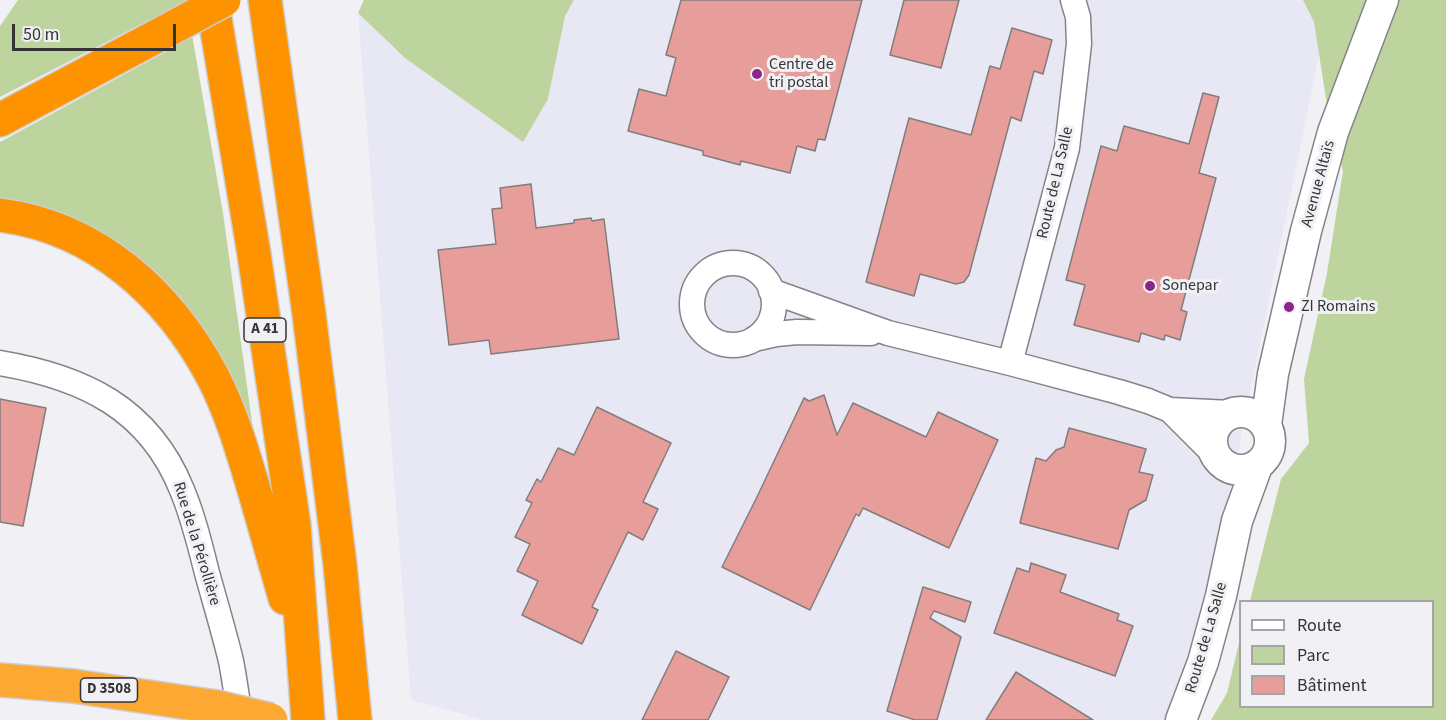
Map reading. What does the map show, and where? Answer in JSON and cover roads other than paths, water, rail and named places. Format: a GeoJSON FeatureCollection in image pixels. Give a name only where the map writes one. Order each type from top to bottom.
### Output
{"type":"FeatureCollection","features":[{"type":"Feature","properties":{"kind":"highway","name":"A 41"},"geometry":{"type":"LineString","coordinates":[[212,0],[254,254],[294,525],[308,720]]}},
{"type":"Feature","properties":{"kind":"highway"},"geometry":{"type":"LineString","coordinates":[[0,120],[224,0]]}},
{"type":"Feature","properties":{"kind":"highway","name":"A 41"},"geometry":{"type":"LineString","coordinates":[[265,0],[309,314],[355,720]]}},
{"type":"Feature","properties":{"kind":"highway"},"geometry":{"type":"LineString","coordinates":[[0,216],[44,225],[74,236],[103,252],[153,293],[190,340],[213,378],[237,435],[304,662]]}},
{"type":"Feature","properties":{"kind":"highway","name":"D 3508"},"geometry":{"type":"LineString","coordinates":[[0,680],[73,686],[215,716]]}},
{"type":"Feature","properties":{"kind":"highway","name":"D 3508"},"geometry":{"type":"LineString","coordinates":[[0,696],[271,720]]}},
{"type":"Feature","properties":{"kind":"street","name":"Route de La Salle"},"geometry":{"type":"LineString","coordinates":[[1010,363],[1067,148],[1080,44],[1078,16],[1072,0]]}},
{"type":"Feature","properties":{"kind":"street","name":"Avenue Altaïs"},"geometry":{"type":"LineString","coordinates":[[1266,425],[1273,374],[1306,231],[1333,132],[1378,12]]}},
{"type":"Feature","properties":{"kind":"street"},"geometry":{"type":"LineString","coordinates":[[754,339],[762,333],[771,319],[774,305],[767,282],[757,271],[744,265],[720,266],[711,270],[703,276],[695,288],[692,298],[693,313],[698,326],[708,337],[721,344],[740,344],[776,334],[797,332],[888,333]]}},
{"type":"Feature","properties":{"kind":"street"},"geometry":{"type":"LineString","coordinates":[[771,291],[888,333],[1119,392],[1170,410],[1244,411],[1257,416],[1266,425],[1270,436],[1270,447],[1265,458],[1257,466],[1247,470],[1236,470],[1220,460],[1170,410]]}},
{"type":"Feature","properties":{"kind":"street","name":"Rue de la Pérollière"},"geometry":{"type":"LineString","coordinates":[[0,363],[68,380],[86,387],[133,417],[159,447],[182,489],[192,518],[231,662],[215,716]]}},
{"type":"Feature","properties":{"kind":"street","name":"Avenue Altaïs"},"geometry":{"type":"LineString","coordinates":[[1235,412],[1273,374]]}},
{"type":"Feature","properties":{"kind":"street"},"geometry":{"type":"LineString","coordinates":[[1220,460],[1211,442],[1214,430],[1221,419],[1235,412]]}},
{"type":"Feature","properties":{"kind":"street","name":"Route de La Salle"},"geometry":{"type":"LineString","coordinates":[[1220,460],[1237,521]]}},
{"type":"Feature","properties":{"kind":"street","name":"Route de La Salle"},"geometry":{"type":"LineString","coordinates":[[1181,720],[1203,662],[1221,596],[1237,521],[1257,466]]}},
{"type":"Feature","properties":{"kind":"place","name":"Centre de tri postal"},"geometry":{"type":"Point","coordinates":[757,74]}},
{"type":"Feature","properties":{"kind":"place","name":"Sonepar"},"geometry":{"type":"Point","coordinates":[1150,286]}},
{"type":"Feature","properties":{"kind":"place","name":"ZI Romains"},"geometry":{"type":"Point","coordinates":[1289,307]}}]}
